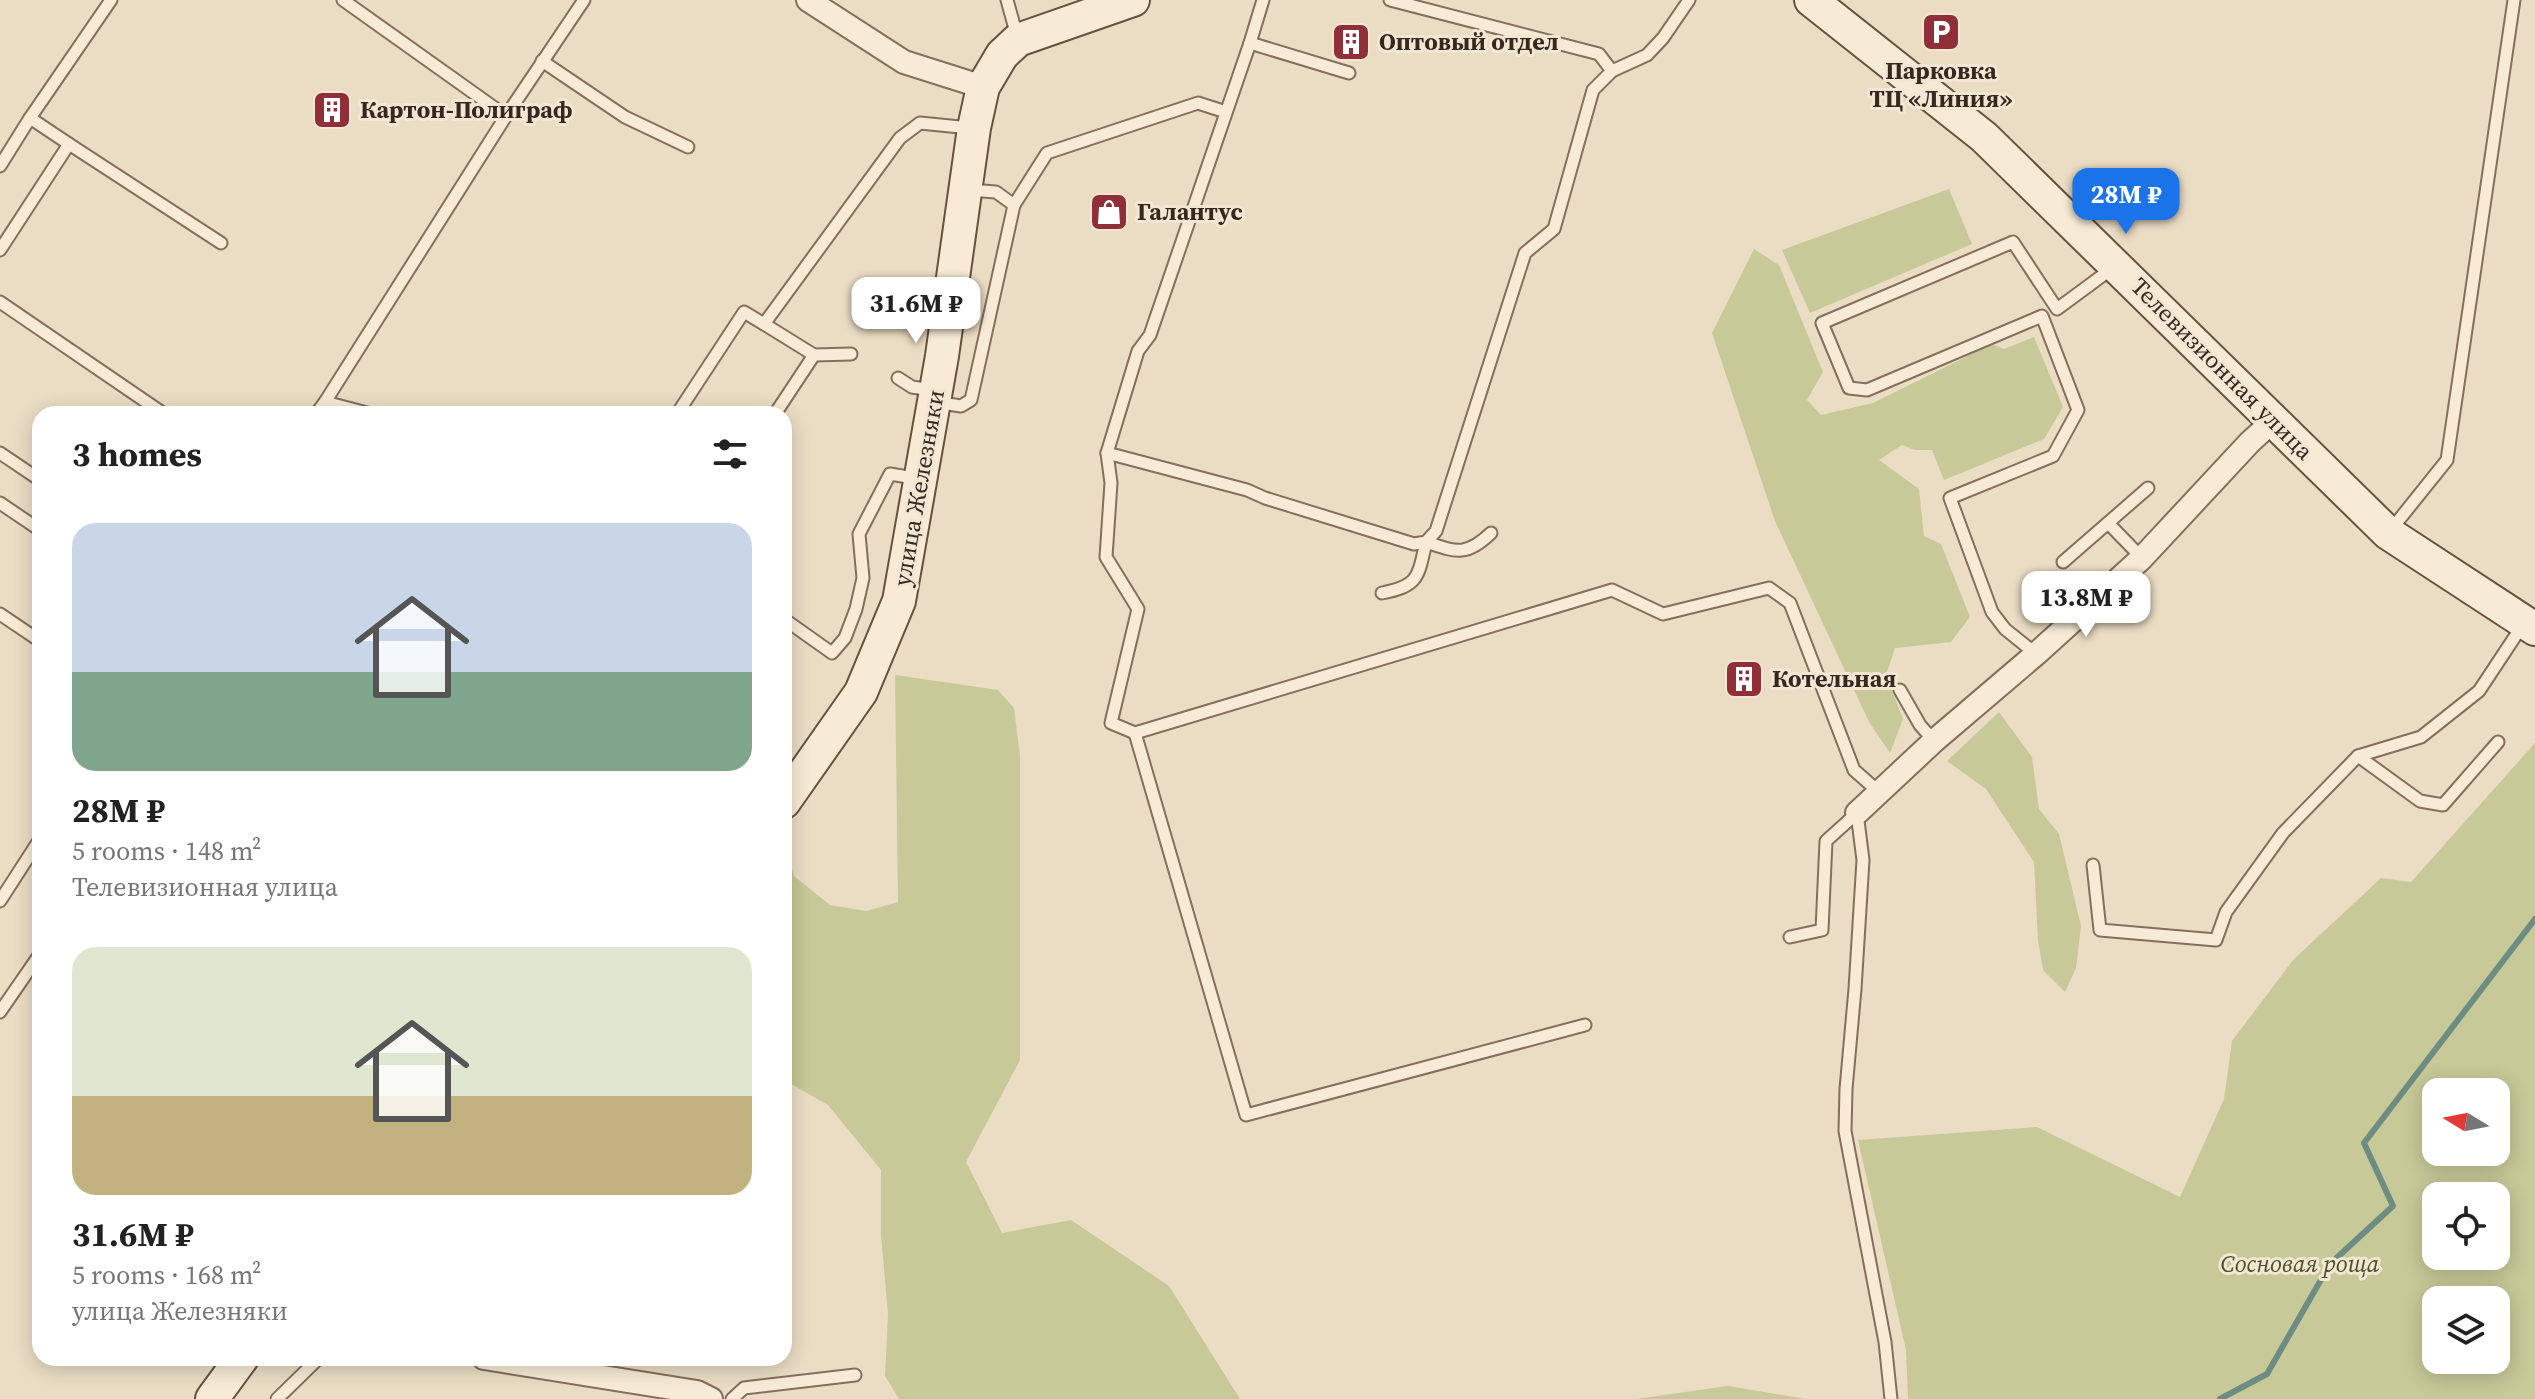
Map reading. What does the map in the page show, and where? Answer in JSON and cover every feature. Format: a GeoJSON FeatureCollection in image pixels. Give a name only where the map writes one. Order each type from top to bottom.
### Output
{"type":"FeatureCollection","features":[{"type":"Feature","properties":{"kind":"street"},"geometry":{"type":"LineString","coordinates":[[808,0],[904,62],[983,87]]}},
{"type":"Feature","properties":{"kind":"street"},"geometry":{"type":"LineString","coordinates":[[1018,40],[1133,0]]}},
{"type":"Feature","properties":{"kind":"street","name":"Телевизионная улица"},"geometry":{"type":"LineString","coordinates":[[1811,0],[1984,137],[2388,533],[2530,626]]}},
{"type":"Feature","properties":{"kind":"street","name":"улица Железняки"},"geometry":{"type":"LineString","coordinates":[[792,791],[861,692],[899,601],[935,396],[974,128],[983,87],[1002,55],[1018,40]]}},
{"type":"Feature","properties":{"kind":"street"},"geometry":{"type":"LineString","coordinates":[[1857,813],[2142,558],[2273,421]]}},
{"type":"Feature","properties":{"kind":"street"},"geometry":{"type":"LineString","coordinates":[[215,1398],[237,1366]]}},
{"type":"Feature","properties":{"kind":"street"},"geometry":{"type":"LineString","coordinates":[[534,1366],[697,1392],[711,1399]]}},
{"type":"Feature","properties":{"kind":"lane"},"geometry":{"type":"LineString","coordinates":[[0,166],[111,0]]}},
{"type":"Feature","properties":{"kind":"lane"},"geometry":{"type":"LineString","coordinates":[[343,0],[506,116]]}},
{"type":"Feature","properties":{"kind":"lane"},"geometry":{"type":"LineString","coordinates":[[322,406],[506,116],[584,0]]}},
{"type":"Feature","properties":{"kind":"lane"},"geometry":{"type":"LineString","coordinates":[[1007,0],[1018,40]]}},
{"type":"Feature","properties":{"kind":"lane"},"geometry":{"type":"LineString","coordinates":[[1263,0],[1150,335],[1138,351],[1107,453],[1111,483],[1106,557],[1138,609],[1111,723],[1135,733],[1612,590],[1663,614],[1769,588],[1790,603],[1854,770],[1879,792]]}},
{"type":"Feature","properties":{"kind":"lane"},"geometry":{"type":"LineString","coordinates":[[1390,0],[1599,54],[1612,71]]}},
{"type":"Feature","properties":{"kind":"lane"},"geometry":{"type":"LineString","coordinates":[[1382,593],[1406,588],[1417,577],[1426,542],[1436,531],[1525,253],[1554,229],[1593,90],[1612,71],[1647,55],[1689,0]]}},
{"type":"Feature","properties":{"kind":"lane"},"geometry":{"type":"LineString","coordinates":[[2388,533],[2447,460],[2514,0]]}},
{"type":"Feature","properties":{"kind":"lane"},"geometry":{"type":"LineString","coordinates":[[1250,43],[1349,73]]}},
{"type":"Feature","properties":{"kind":"lane"},"geometry":{"type":"LineString","coordinates":[[542,61],[625,117],[688,147]]}},
{"type":"Feature","properties":{"kind":"lane"},"geometry":{"type":"LineString","coordinates":[[898,378],[912,387],[961,406],[971,400],[1014,205],[1047,153],[1198,103],[1226,112]]}},
{"type":"Feature","properties":{"kind":"lane"},"geometry":{"type":"LineString","coordinates":[[30,118],[221,243]]}},
{"type":"Feature","properties":{"kind":"lane"},"geometry":{"type":"LineString","coordinates":[[764,324],[900,138],[920,123],[974,128]]}},
{"type":"Feature","properties":{"kind":"lane"},"geometry":{"type":"LineString","coordinates":[[0,250],[69,144]]}},
{"type":"Feature","properties":{"kind":"lane"},"geometry":{"type":"LineString","coordinates":[[966,189],[996,192],[1014,205]]}},
{"type":"Feature","properties":{"kind":"lane"},"geometry":{"type":"LineString","coordinates":[[2057,309],[2013,242],[1822,323],[1849,388],[1867,390],[2057,309],[2116,265]]}},
{"type":"Feature","properties":{"kind":"lane"},"geometry":{"type":"LineString","coordinates":[[0,302],[152,406]]}},
{"type":"Feature","properties":{"kind":"lane"},"geometry":{"type":"LineString","coordinates":[[682,406],[744,312],[814,355],[851,354]]}},
{"type":"Feature","properties":{"kind":"lane"},"geometry":{"type":"LineString","coordinates":[[2036,654],[2005,629],[1992,612],[1950,498],[2053,456],[2078,410],[2042,316]]}},
{"type":"Feature","properties":{"kind":"lane"},"geometry":{"type":"LineString","coordinates":[[780,406],[814,355]]}},
{"type":"Feature","properties":{"kind":"lane"},"geometry":{"type":"LineString","coordinates":[[325,402],[340,406]]}},
{"type":"Feature","properties":{"kind":"lane"},"geometry":{"type":"LineString","coordinates":[[0,453],[32,475]]}},
{"type":"Feature","properties":{"kind":"lane"},"geometry":{"type":"LineString","coordinates":[[1107,453],[1247,490],[1414,544],[1426,542],[1457,552],[1477,547],[1491,533]]}},
{"type":"Feature","properties":{"kind":"lane"},"geometry":{"type":"LineString","coordinates":[[792,625],[832,653],[845,638],[856,609],[863,578],[859,534],[890,474],[920,479]]}},
{"type":"Feature","properties":{"kind":"lane"},"geometry":{"type":"LineString","coordinates":[[2063,562],[2148,488]]}},
{"type":"Feature","properties":{"kind":"lane"},"geometry":{"type":"LineString","coordinates":[[0,503],[32,525]]}},
{"type":"Feature","properties":{"kind":"lane"},"geometry":{"type":"LineString","coordinates":[[2108,523],[2142,558]]}},
{"type":"Feature","properties":{"kind":"lane"},"geometry":{"type":"LineString","coordinates":[[0,614],[32,636]]}},
{"type":"Feature","properties":{"kind":"lane"},"geometry":{"type":"LineString","coordinates":[[2093,865],[2100,930],[2216,940],[2226,912],[2283,833],[2358,756],[2421,737],[2479,691],[2530,626]]}},
{"type":"Feature","properties":{"kind":"lane"},"geometry":{"type":"LineString","coordinates":[[1900,690],[1920,725],[1934,741]]}},
{"type":"Feature","properties":{"kind":"lane"},"geometry":{"type":"LineString","coordinates":[[1135,733],[1246,1115],[1585,1025]]}},
{"type":"Feature","properties":{"kind":"lane"},"geometry":{"type":"LineString","coordinates":[[2358,756],[2420,801],[2443,805],[2498,742]]}},
{"type":"Feature","properties":{"kind":"lane"},"geometry":{"type":"LineString","coordinates":[[1790,937],[1822,930],[1826,841],[1857,813]]}},
{"type":"Feature","properties":{"kind":"lane"},"geometry":{"type":"LineString","coordinates":[[1857,813],[1863,860],[1845,1131],[1885,1342],[1891,1399]]}},
{"type":"Feature","properties":{"kind":"lane"},"geometry":{"type":"LineString","coordinates":[[0,901],[32,851]]}},
{"type":"Feature","properties":{"kind":"lane"},"geometry":{"type":"LineString","coordinates":[[0,1012],[32,966]]}},
{"type":"Feature","properties":{"kind":"lane"},"geometry":{"type":"LineString","coordinates":[[277,1399],[311,1366]]}},
{"type":"Feature","properties":{"kind":"lane"},"geometry":{"type":"LineString","coordinates":[[732,1399],[744,1388],[855,1375]]}},
{"type":"Feature","properties":{"kind":"green space"},"geometry":{"type":"Polygon","coordinates":[[[1949,189],[1972,244],[1810,313],[1782,250],[1949,189]]]}},
{"type":"Feature","properties":{"kind":"green space"},"geometry":{"type":"Polygon","coordinates":[[[1754,249],[1779,265],[1823,372],[1807,400],[1821,415],[1873,403],[1992,344],[2004,349],[2034,337],[2063,407],[2044,439],[1944,480],[1932,450],[1915,450],[1902,445],[1879,460],[1919,489],[1924,536],[1941,544],[1970,617],[1951,642],[1895,648],[1886,675],[1903,719],[1890,753],[1869,722],[1775,521],[1712,333],[1754,249]]]}},
{"type":"Feature","properties":{"kind":"green space"},"geometry":{"type":"Polygon","coordinates":[[[895,675],[998,690],[1014,708],[1020,756],[1020,1060],[966,1162],[1002,1233],[1071,1220],[1169,1286],[1240,1399],[899,1399],[885,1376],[888,1314],[881,1235],[881,1170],[828,1105],[792,1085],[792,870],[794,876],[830,905],[866,911],[898,902],[895,675]]]}},
{"type":"Feature","properties":{"kind":"green space"},"geometry":{"type":"Polygon","coordinates":[[[1999,712],[2032,757],[2039,809],[2059,834],[2081,926],[2076,968],[2065,992],[2043,970],[2038,940],[2034,862],[1986,789],[1947,761],[1999,712]]]}},
{"type":"Feature","properties":{"kind":"green space","name":"Сосновая роща"},"geometry":{"type":"Polygon","coordinates":[[[2535,743],[2535,1399],[1908,1399],[1906,1350],[1858,1140],[2037,1127],[2180,1197],[2224,1099],[2232,1041],[2293,960],[2381,878],[2411,882],[2535,743]]]}},
{"type":"Feature","properties":{"kind":"green space"},"geometry":{"type":"Polygon","coordinates":[[[1728,1386],[1806,1399],[1636,1399],[1728,1386]]]}},
{"type":"Feature","properties":{"kind":"waterway"},"geometry":{"type":"LineString","coordinates":[[2220,1399],[2267,1374],[2330,1264],[2393,1206],[2364,1143],[2535,919]]}},
{"type":"Feature","properties":{"kind":"place","name":"Парковка ТЦ «Линия»"},"geometry":{"type":"Point","coordinates":[1941,32]}},
{"type":"Feature","properties":{"kind":"place","name":"Оптовый отдел"},"geometry":{"type":"Point","coordinates":[1351,42]}},
{"type":"Feature","properties":{"kind":"place","name":"Картон-Полиграф"},"geometry":{"type":"Point","coordinates":[332,110]}},
{"type":"Feature","properties":{"kind":"place","name":"Галантус"},"geometry":{"type":"Point","coordinates":[1109,212]}},
{"type":"Feature","properties":{"kind":"place","name":"Котельная"},"geometry":{"type":"Point","coordinates":[1744,679]}}]}
